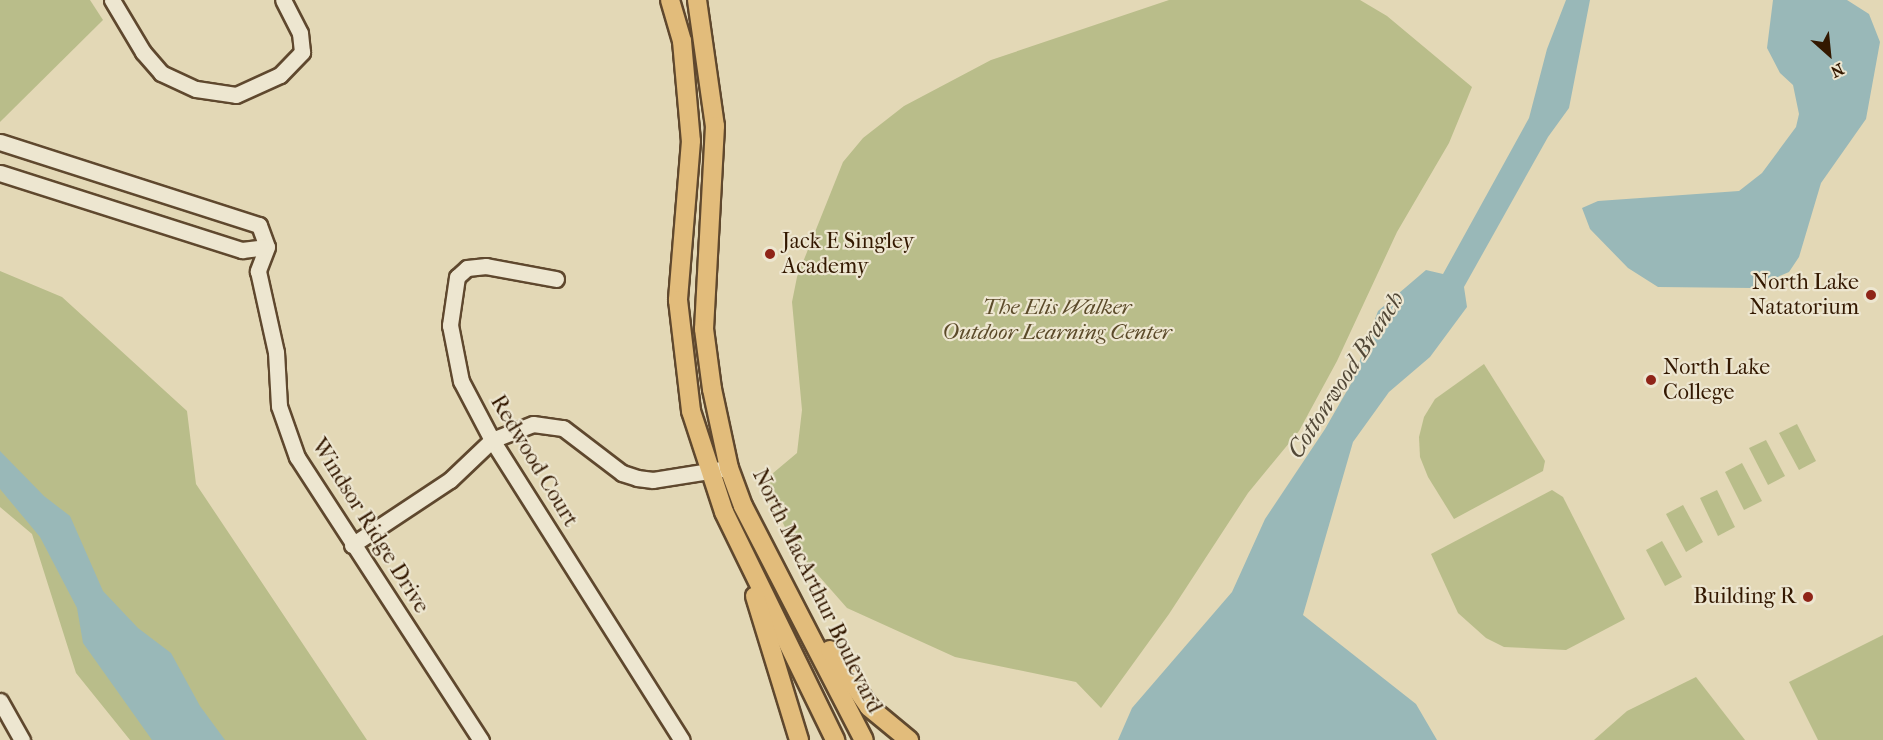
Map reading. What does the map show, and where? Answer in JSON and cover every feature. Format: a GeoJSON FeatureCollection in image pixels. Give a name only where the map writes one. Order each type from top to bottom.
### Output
{"type":"FeatureCollection","features":[{"type":"Feature","properties":{"kind":"main road","name":"North MacArthur Boulevard"},"geometry":{"type":"LineString","coordinates":[[670,0],[681,41],[691,141],[679,263],[680,331],[692,411],[708,471],[745,557],[836,740]]}},
{"type":"Feature","properties":{"kind":"main road","name":"North MacArthur Boulevard"},"geometry":{"type":"LineString","coordinates":[[697,0],[715,126],[704,329],[712,388],[729,468],[743,506],[797,606],[864,740]]}},
{"type":"Feature","properties":{"kind":"main road"},"geometry":{"type":"LineString","coordinates":[[745,557],[763,633],[799,740]]}},
{"type":"Feature","properties":{"kind":"main road"},"geometry":{"type":"LineString","coordinates":[[797,606],[869,707],[909,740]]}},
{"type":"Feature","properties":{"kind":"street"},"geometry":{"type":"LineString","coordinates":[[112,0],[142,52],[161,73],[196,89],[236,95],[280,75],[302,52],[300,33],[283,0]]}},
{"type":"Feature","properties":{"kind":"street"},"geometry":{"type":"LineString","coordinates":[[0,142],[259,225],[267,248],[242,250],[0,173]]}},
{"type":"Feature","properties":{"kind":"street","name":"Windsor Ridge Drive"},"geometry":{"type":"LineString","coordinates":[[267,248],[258,271],[276,352],[279,406],[297,457],[352,545],[481,740]]}},
{"type":"Feature","properties":{"kind":"street","name":"Redwood Court"},"geometry":{"type":"LineString","coordinates":[[556,279],[486,266],[467,268],[457,278],[450,325],[460,381],[492,440],[682,740]]}},
{"type":"Feature","properties":{"kind":"street"},"geometry":{"type":"LineString","coordinates":[[352,545],[450,480],[492,440],[526,426],[548,425],[563,428],[622,473],[637,478],[653,480],[729,468]]}},
{"type":"Feature","properties":{"kind":"street"},"geometry":{"type":"LineString","coordinates":[[0,701],[22,740]]}},
{"type":"Feature","properties":{"kind":"green space"},"geometry":{"type":"Polygon","coordinates":[[[0,0],[90,0],[103,20],[0,122],[0,0]]]}},
{"type":"Feature","properties":{"kind":"green space","name":"The Elis Walker Outdoor Learning Center"},"geometry":{"type":"Polygon","coordinates":[[[1169,0],[1360,0],[1387,16],[1472,87],[1449,143],[1397,232],[1337,361],[1299,431],[1248,493],[1169,614],[1101,708],[1076,682],[955,657],[847,608],[796,550],[770,496],[766,479],[797,453],[802,410],[792,302],[797,277],[843,162],[863,138],[904,106],[991,60],[1169,0]]]}},
{"type":"Feature","properties":{"kind":"green space"},"geometry":{"type":"Polygon","coordinates":[[[0,271],[62,297],[187,411],[196,484],[367,740],[130,740],[76,673],[32,534],[0,507],[0,271]]]}},
{"type":"Feature","properties":{"kind":"green space"},"geometry":{"type":"Polygon","coordinates":[[[1484,364],[1545,461],[1543,471],[1454,519],[1428,477],[1420,457],[1419,437],[1424,417],[1435,399],[1484,364]]]}},
{"type":"Feature","properties":{"kind":"green space"},"geometry":{"type":"Polygon","coordinates":[[[1797,424],[1816,461],[1799,470],[1779,433],[1797,424]]]}},
{"type":"Feature","properties":{"kind":"green space"},"geometry":{"type":"Polygon","coordinates":[[[1766,440],[1785,476],[1768,485],[1749,448],[1766,440]]]}},
{"type":"Feature","properties":{"kind":"green space"},"geometry":{"type":"Polygon","coordinates":[[[1742,463],[1762,501],[1744,510],[1725,472],[1742,463]]]}},
{"type":"Feature","properties":{"kind":"green space"},"geometry":{"type":"Polygon","coordinates":[[[1552,490],[1563,497],[1625,619],[1566,650],[1504,647],[1486,638],[1458,613],[1431,554],[1552,490]]]}},
{"type":"Feature","properties":{"kind":"green space"},"geometry":{"type":"Polygon","coordinates":[[[1717,490],[1735,527],[1718,536],[1700,498],[1717,490]]]}},
{"type":"Feature","properties":{"kind":"green space"},"geometry":{"type":"Polygon","coordinates":[[[1683,505],[1703,542],[1686,552],[1666,514],[1683,505]]]}},
{"type":"Feature","properties":{"kind":"green space"},"geometry":{"type":"Polygon","coordinates":[[[1662,541],[1682,577],[1665,586],[1646,550],[1662,541]]]}},
{"type":"Feature","properties":{"kind":"green space"},"geometry":{"type":"Polygon","coordinates":[[[1883,635],[1883,740],[1818,740],[1789,682],[1883,635]]]}},
{"type":"Feature","properties":{"kind":"green space"},"geometry":{"type":"Polygon","coordinates":[[[1696,677],[1745,740],[1594,740],[1627,711],[1696,677]]]}},
{"type":"Feature","properties":{"kind":"water"},"geometry":{"type":"Polygon","coordinates":[[[1566,0],[1590,0],[1569,108],[1548,137],[1464,287],[1467,307],[1430,357],[1389,392],[1353,442],[1303,615],[1416,704],[1437,740],[1118,740],[1132,708],[1232,592],[1265,519],[1325,429],[1352,382],[1378,311],[1426,270],[1443,274],[1529,118],[1547,49],[1566,0]]]}},
{"type":"Feature","properties":{"kind":"water"},"geometry":{"type":"Polygon","coordinates":[[[1773,0],[1847,0],[1869,14],[1880,42],[1866,119],[1821,183],[1799,257],[1789,272],[1752,288],[1658,287],[1628,268],[1590,229],[1582,208],[1598,201],[1739,191],[1762,173],[1796,127],[1799,114],[1793,85],[1780,73],[1767,48],[1773,0]]]}},
{"type":"Feature","properties":{"kind":"water"},"geometry":{"type":"Polygon","coordinates":[[[0,451],[44,496],[70,516],[103,591],[138,628],[171,653],[200,706],[225,740],[152,740],[83,643],[77,608],[40,537],[0,489],[0,451]]]}},
{"type":"Feature","properties":{"kind":"place","name":"Jack E Singley Academy"},"geometry":{"type":"Point","coordinates":[770,254]}},
{"type":"Feature","properties":{"kind":"place","name":"North Lake Natatorium"},"geometry":{"type":"Point","coordinates":[1871,295]}},
{"type":"Feature","properties":{"kind":"place","name":"North Lake College"},"geometry":{"type":"Point","coordinates":[1651,380]}},
{"type":"Feature","properties":{"kind":"place","name":"Building R"},"geometry":{"type":"Point","coordinates":[1808,597]}},
{"type":"Feature","properties":{"kind":"water label","name":"Cottonwood Branch"},"geometry":{"type":"Point","coordinates":[1346,375]}}]}
